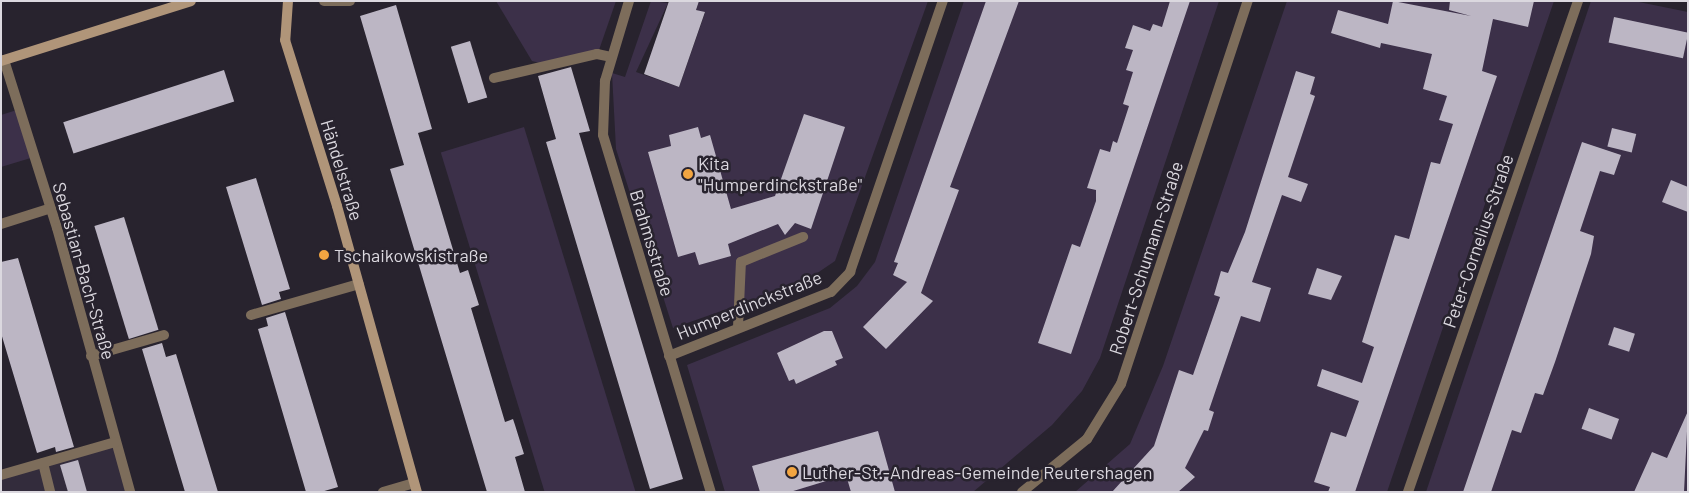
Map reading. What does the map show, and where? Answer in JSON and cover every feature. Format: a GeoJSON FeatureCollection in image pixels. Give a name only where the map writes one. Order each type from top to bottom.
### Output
{"type":"FeatureCollection","features":[{"type":"Feature","properties":{"kind":"street"},"geometry":{"type":"LineString","coordinates":[[3,61],[191,1]]}},
{"type":"Feature","properties":{"kind":"street","name":"Händelstraße"},"geometry":{"type":"LineString","coordinates":[[288,1],[285,40],[359,284],[415,488]]}},
{"type":"Feature","properties":{"kind":"street"},"geometry":{"type":"LineString","coordinates":[[324,1],[350,1]]}},
{"type":"Feature","properties":{"kind":"street","name":"Brahmsstraße"},"geometry":{"type":"LineString","coordinates":[[629,1],[611,57],[601,106],[603,135],[711,492]]}},
{"type":"Feature","properties":{"kind":"street","name":"Humperdinckstraße"},"geometry":{"type":"LineString","coordinates":[[669,356],[738,327],[831,292],[850,272],[943,1]]}},
{"type":"Feature","properties":{"kind":"street","name":"Robert-Schumann-Straße"},"geometry":{"type":"LineString","coordinates":[[1022,492],[1087,439],[1121,384],[1248,1]]}},
{"type":"Feature","properties":{"kind":"street","name":"Peter-Cornelius-Straße"},"geometry":{"type":"LineString","coordinates":[[1408,492],[1578,1]]}},
{"type":"Feature","properties":{"kind":"street"},"geometry":{"type":"LineString","coordinates":[[494,78],[597,54],[611,57]]}},
{"type":"Feature","properties":{"kind":"street","name":"Sebastian-Bach-Straße"},"geometry":{"type":"LineString","coordinates":[[3,61],[51,208],[130,492]]}},
{"type":"Feature","properties":{"kind":"street"},"geometry":{"type":"LineString","coordinates":[[1,224],[51,208]]}},
{"type":"Feature","properties":{"kind":"street"},"geometry":{"type":"LineString","coordinates":[[738,327],[741,262],[803,237]]}},
{"type":"Feature","properties":{"kind":"street"},"geometry":{"type":"LineString","coordinates":[[251,315],[359,284]]}},
{"type":"Feature","properties":{"kind":"street"},"geometry":{"type":"LineString","coordinates":[[91,356],[164,335]]}},
{"type":"Feature","properties":{"kind":"street"},"geometry":{"type":"LineString","coordinates":[[1,475],[115,442]]}},
{"type":"Feature","properties":{"kind":"street"},"geometry":{"type":"LineString","coordinates":[[43,463],[50,492]]}},
{"type":"Feature","properties":{"kind":"street"},"geometry":{"type":"LineString","coordinates":[[383,492],[415,488]]}},
{"type":"Feature","properties":{"kind":"shaded area"},"geometry":{"type":"Polygon","coordinates":[[[496,1],[616,1],[599,50],[540,63],[532,61],[496,1]]]}},
{"type":"Feature","properties":{"kind":"shaded area"},"geometry":{"type":"Polygon","coordinates":[[[651,1],[668,3],[636,72],[679,87],[705,13],[696,10],[699,1],[928,1],[835,261],[804,282],[673,328],[616,149],[612,73],[625,77],[651,1]]]}},
{"type":"Feature","properties":{"kind":"shaded area"},"geometry":{"type":"Polygon","coordinates":[[[964,1],[1219,1],[1100,358],[1082,391],[1052,425],[973,492],[725,492],[687,365],[830,308],[857,286],[875,262],[964,1]]]}},
{"type":"Feature","properties":{"kind":"shaded area"},"geometry":{"type":"Polygon","coordinates":[[[1287,1],[1554,1],[1387,492],[1075,492],[1130,444],[1163,366],[1287,1]]]}},
{"type":"Feature","properties":{"kind":"shaded area"},"geometry":{"type":"Polygon","coordinates":[[[1591,1],[1634,1],[1688,12],[1688,492],[1426,492],[1591,1]]]}},
{"type":"Feature","properties":{"kind":"shaded area"},"geometry":{"type":"Polygon","coordinates":[[[20,109],[34,157],[1,167],[1,115],[20,109]]]}},
{"type":"Feature","properties":{"kind":"shaded area"},"geometry":{"type":"Polygon","coordinates":[[[524,127],[636,492],[545,492],[441,152],[524,127]]]}},
{"type":"Feature","properties":{"kind":"shaded area"},"geometry":{"type":"Polygon","coordinates":[[[115,442],[130,492],[1,492],[1,475],[115,442]]]}},
{"type":"Feature","properties":{"kind":"building"},"geometry":{"type":"Polygon","coordinates":[[[669,1],[699,1],[696,10],[705,12],[679,87],[644,74],[669,1]]]}},
{"type":"Feature","properties":{"kind":"building"},"geometry":{"type":"Polygon","coordinates":[[[986,1],[1019,1],[950,187],[959,190],[921,293],[933,301],[886,349],[863,327],[907,282],[893,275],[898,263],[894,262],[986,1]]]}},
{"type":"Feature","properties":{"kind":"building"},"geometry":{"type":"Polygon","coordinates":[[[1170,1],[1190,1],[1071,354],[1038,343],[1072,244],[1080,247],[1096,201],[1096,190],[1087,188],[1100,149],[1110,152],[1113,141],[1117,143],[1129,106],[1123,104],[1133,72],[1126,70],[1133,50],[1125,48],[1133,25],[1150,31],[1153,24],[1162,27],[1170,1]]]}},
{"type":"Feature","properties":{"kind":"building"},"geometry":{"type":"Polygon","coordinates":[[[1393,1],[1471,16],[1449,10],[1450,1],[1534,1],[1528,27],[1493,19],[1482,71],[1497,76],[1355,492],[1328,492],[1330,487],[1314,482],[1331,432],[1346,437],[1359,401],[1317,386],[1322,369],[1362,383],[1374,347],[1362,342],[1395,235],[1409,239],[1431,162],[1440,164],[1453,124],[1439,120],[1447,96],[1423,89],[1432,54],[1381,43],[1380,48],[1331,33],[1338,10],[1388,24],[1393,1]]]}},
{"type":"Feature","properties":{"kind":"building"},"geometry":{"type":"Polygon","coordinates":[[[396,5],[432,129],[418,133],[460,273],[468,270],[479,305],[471,308],[505,422],[513,419],[524,454],[515,457],[525,492],[487,492],[390,169],[404,165],[360,16],[396,5]]]}},
{"type":"Feature","properties":{"kind":"building"},"geometry":{"type":"Polygon","coordinates":[[[1614,17],[1688,33],[1683,58],[1609,42],[1614,17]]]}},
{"type":"Feature","properties":{"kind":"building"},"geometry":{"type":"Polygon","coordinates":[[[470,41],[487,97],[468,103],[451,47],[470,41]]]}},
{"type":"Feature","properties":{"kind":"building"},"geometry":{"type":"Polygon","coordinates":[[[571,67],[590,131],[579,133],[683,479],[650,489],[546,142],[556,139],[538,76],[571,67]]]}},
{"type":"Feature","properties":{"kind":"building"},"geometry":{"type":"Polygon","coordinates":[[[224,70],[234,101],[73,154],[63,122],[224,70]]]}},
{"type":"Feature","properties":{"kind":"building"},"geometry":{"type":"Polygon","coordinates":[[[1296,71],[1315,77],[1310,94],[1315,96],[1288,177],[1308,184],[1301,202],[1282,195],[1252,282],[1271,288],[1260,322],[1241,316],[1209,410],[1214,412],[1208,431],[1204,430],[1185,468],[1195,477],[1178,492],[1112,492],[1154,446],[1179,370],[1193,375],[1220,297],[1214,295],[1221,271],[1228,273],[1245,232],[1296,71]]]}},
{"type":"Feature","properties":{"kind":"building","name":"Kita \"Humperdinckstraße\""},"geometry":{"type":"Polygon","coordinates":[[[804,114],[845,127],[811,229],[795,223],[785,235],[778,224],[728,244],[731,256],[699,265],[695,252],[678,257],[648,152],[671,146],[669,135],[698,127],[701,138],[710,135],[731,209],[775,196],[804,114]]]}},
{"type":"Feature","properties":{"kind":"building"},"geometry":{"type":"Polygon","coordinates":[[[1612,128],[1636,134],[1632,152],[1607,146],[1612,128]]]}},
{"type":"Feature","properties":{"kind":"building"},"geometry":{"type":"Polygon","coordinates":[[[1582,142],[1621,155],[1614,175],[1600,171],[1580,231],[1594,236],[1591,254],[1555,362],[1543,395],[1535,393],[1521,433],[1512,430],[1491,492],[1463,492],[1582,142]]]}},
{"type":"Feature","properties":{"kind":"building"},"geometry":{"type":"Polygon","coordinates":[[[256,178],[290,289],[279,292],[281,299],[262,305],[226,187],[256,178]]]}},
{"type":"Feature","properties":{"kind":"building"},"geometry":{"type":"Polygon","coordinates":[[[1671,180],[1688,187],[1688,212],[1662,202],[1671,180]]]}},
{"type":"Feature","properties":{"kind":"building"},"geometry":{"type":"Polygon","coordinates":[[[124,217],[158,330],[129,339],[94,226],[124,217]]]}},
{"type":"Feature","properties":{"kind":"building"},"geometry":{"type":"Polygon","coordinates":[[[18,258],[74,447],[56,452],[55,447],[37,453],[1,333],[1,262],[18,258]]]}},
{"type":"Feature","properties":{"kind":"building"},"geometry":{"type":"Polygon","coordinates":[[[1317,268],[1342,276],[1331,300],[1308,294],[1317,268]]]}},
{"type":"Feature","properties":{"kind":"building"},"geometry":{"type":"Polygon","coordinates":[[[285,312],[338,487],[321,492],[306,492],[258,329],[268,326],[266,318],[285,312]]]}},
{"type":"Feature","properties":{"kind":"building"},"geometry":{"type":"Polygon","coordinates":[[[1614,327],[1635,334],[1629,352],[1608,345],[1614,327]]]}},
{"type":"Feature","properties":{"kind":"building"},"geometry":{"type":"Polygon","coordinates":[[[824,331],[832,331],[843,358],[835,361],[837,365],[796,384],[794,379],[789,381],[777,353],[824,331]]]}},
{"type":"Feature","properties":{"kind":"building"},"geometry":{"type":"Polygon","coordinates":[[[162,343],[166,357],[176,354],[218,492],[185,492],[142,349],[162,343]]]}},
{"type":"Feature","properties":{"kind":"building"},"geometry":{"type":"Polygon","coordinates":[[[1589,408],[1619,419],[1612,440],[1581,429],[1589,408]]]}},
{"type":"Feature","properties":{"kind":"building"},"geometry":{"type":"Polygon","coordinates":[[[1688,411],[1684,492],[1634,492],[1652,452],[1667,458],[1688,411]]]}},
{"type":"Feature","properties":{"kind":"building"},"geometry":{"type":"Polygon","coordinates":[[[878,431],[895,492],[851,492],[846,475],[790,492],[760,492],[752,466],[878,431]]]}},
{"type":"Feature","properties":{"kind":"building"},"geometry":{"type":"Polygon","coordinates":[[[78,460],[87,492],[68,492],[60,465],[78,460]]]}},
{"type":"Feature","properties":{"kind":"place","name":"Kita \"Humperdinckstraße\""},"geometry":{"type":"Point","coordinates":[688,174]}},
{"type":"Feature","properties":{"kind":"place","name":"Tschaikowskistraße"},"geometry":{"type":"Point","coordinates":[324,255]}},
{"type":"Feature","properties":{"kind":"place","name":"Luther-St.-Andreas-Gemeinde Reutershagen"},"geometry":{"type":"Point","coordinates":[792,472]}}]}
